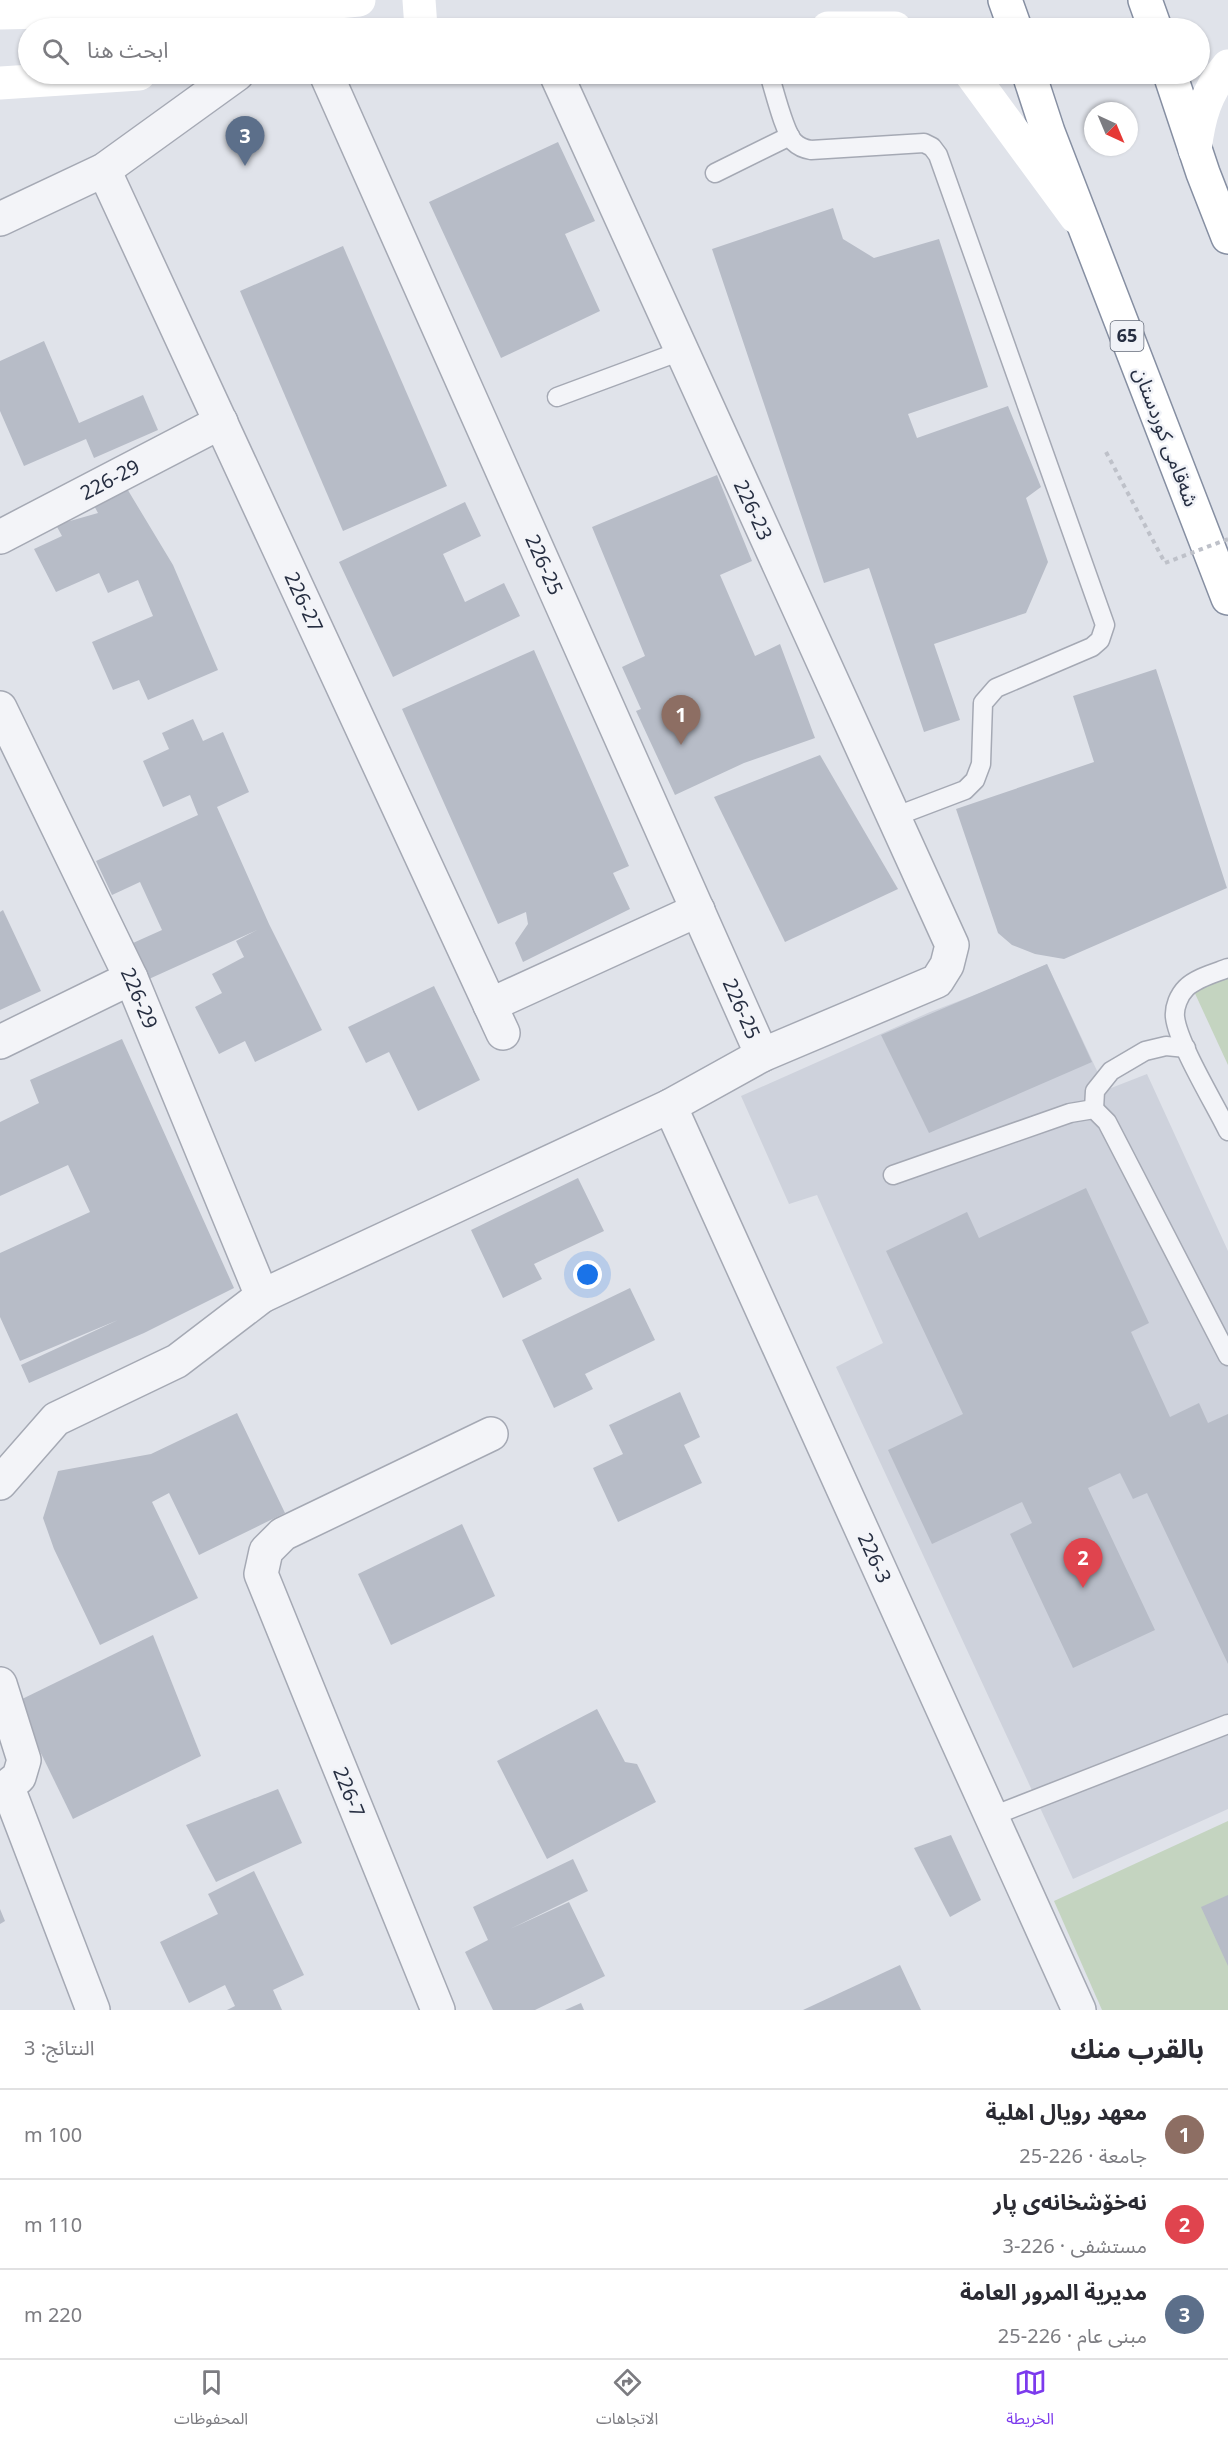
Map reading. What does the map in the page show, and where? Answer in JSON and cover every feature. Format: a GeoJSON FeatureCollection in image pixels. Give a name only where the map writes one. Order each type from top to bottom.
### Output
{"type":"FeatureCollection","features":[{"type":"Feature","properties":{"kind":"main road"},"geometry":{"type":"LineString","coordinates":[[11,9],[282,7],[359,0]]}},
{"type":"Feature","properties":{"kind":"main road"},"geometry":{"type":"LineString","coordinates":[[419,0],[420,18]]}},
{"type":"Feature","properties":{"kind":"main road"},"geometry":{"type":"LineString","coordinates":[[1005,0],[1011,18]]}},
{"type":"Feature","properties":{"kind":"main road"},"geometry":{"type":"LineString","coordinates":[[1146,0],[1152,18]]}},
{"type":"Feature","properties":{"kind":"main road"},"geometry":{"type":"LineString","coordinates":[[1195,150],[1198,124],[1205,100],[1215,81],[1228,66]]}},
{"type":"Feature","properties":{"kind":"main road"},"geometry":{"type":"LineString","coordinates":[[0,83],[18,82]]}},
{"type":"Feature","properties":{"kind":"main road"},"geometry":{"type":"LineString","coordinates":[[978,84],[1086,230]]}},
{"type":"Feature","properties":{"kind":"main road","name":"شەقامی کوردستان"},"geometry":{"type":"LineString","coordinates":[[1032,84],[1048,132],[1228,598]]}},
{"type":"Feature","properties":{"kind":"main road"},"geometry":{"type":"LineString","coordinates":[[1173,84],[1228,237]]}},
{"type":"Feature","properties":{"kind":"street"},"geometry":{"type":"LineString","coordinates":[[0,219],[104,170],[223,84]]}},
{"type":"Feature","properties":{"kind":"street","name":"226-25"},"geometry":{"type":"LineString","coordinates":[[331,84],[762,1055]]}},
{"type":"Feature","properties":{"kind":"street","name":"226-23"},"geometry":{"type":"LineString","coordinates":[[561,84],[952,945],[947,966],[937,981],[762,1055]]}},
{"type":"Feature","properties":{"kind":"street","name":"226-27"},"geometry":{"type":"LineString","coordinates":[[104,170],[496,1019],[698,910]]}},
{"type":"Feature","properties":{"kind":"street","name":"226-29"},"geometry":{"type":"LineString","coordinates":[[0,537],[221,422]]}},
{"type":"Feature","properties":{"kind":"street","name":"226-29"},"geometry":{"type":"LineString","coordinates":[[0,708],[131,978],[262,1296]]}},
{"type":"Feature","properties":{"kind":"street"},"geometry":{"type":"LineString","coordinates":[[0,1042],[131,978]]}},
{"type":"Feature","properties":{"kind":"street"},"geometry":{"type":"LineString","coordinates":[[0,1483],[56,1419],[177,1361],[262,1296],[670,1106],[762,1055]]}},
{"type":"Feature","properties":{"kind":"street","name":"226-3"},"geometry":{"type":"LineString","coordinates":[[670,1106],[1079,2010]]}},
{"type":"Feature","properties":{"kind":"street","name":"226-7"},"geometry":{"type":"LineString","coordinates":[[438,2010],[261,1574],[266,1551],[283,1534],[491,1434]]}},
{"type":"Feature","properties":{"kind":"street"},"geometry":{"type":"LineString","coordinates":[[0,1684],[11,1780],[93,2010]]}},
{"type":"Feature","properties":{"kind":"lane"},"geometry":{"type":"LineString","coordinates":[[772,84],[790,136],[796,144],[806,149],[924,143],[932,147],[938,155],[1105,625],[1101,640],[1092,647],[996,688],[983,703],[981,764],[975,780],[965,790],[894,817]]}},
{"type":"Feature","properties":{"kind":"lane"},"geometry":{"type":"LineString","coordinates":[[715,173],[790,136]]}},
{"type":"Feature","properties":{"kind":"lane"},"geometry":{"type":"LineString","coordinates":[[557,397],[681,351]]}},
{"type":"Feature","properties":{"kind":"lane"},"geometry":{"type":"LineString","coordinates":[[1228,968],[1188,986],[1181,994],[1175,1014],[1176,1026],[1228,1131]]}},
{"type":"Feature","properties":{"kind":"lane"},"geometry":{"type":"LineString","coordinates":[[1186,1048],[1166,1046],[1145,1051],[1111,1071],[1095,1091],[1095,1109],[1107,1122],[1228,1356]]}},
{"type":"Feature","properties":{"kind":"lane"},"geometry":{"type":"LineString","coordinates":[[893,1175],[1070,1113],[1095,1109]]}},
{"type":"Feature","properties":{"kind":"lane"},"geometry":{"type":"LineString","coordinates":[[990,1817],[1228,1724]]}},
{"type":"Feature","properties":{"kind":"path"},"geometry":{"type":"LineString","coordinates":[[1106,452],[1165,563],[1228,540]]}},
{"type":"Feature","properties":{"kind":"shaded area"},"geometry":{"type":"Polygon","coordinates":[[[1047,964],[1106,1090],[1147,1074],[1228,1251],[1228,1809],[1073,1879],[836,1367],[883,1343],[817,1195],[789,1204],[741,1096],[930,1012],[1047,964]]]}},
{"type":"Feature","properties":{"kind":"green space"},"geometry":{"type":"Polygon","coordinates":[[[1228,972],[1228,1065],[1192,987],[1228,972]]]}},
{"type":"Feature","properties":{"kind":"green space"},"geometry":{"type":"Polygon","coordinates":[[[1228,1821],[1228,2010],[1102,2010],[1054,1901],[1228,1821]]]}},
{"type":"Feature","properties":{"kind":"building"},"geometry":{"type":"Polygon","coordinates":[[[558,142],[595,221],[565,234],[600,311],[501,358],[429,202],[558,142]]]}},
{"type":"Feature","properties":{"kind":"building"},"geometry":{"type":"Polygon","coordinates":[[[833,208],[843,239],[874,258],[939,239],[988,387],[908,414],[917,438],[1008,406],[1041,487],[1026,498],[1048,562],[1026,613],[934,644],[960,720],[924,732],[869,568],[824,583],[712,249],[833,208]]]}},
{"type":"Feature","properties":{"kind":"building"},"geometry":{"type":"Polygon","coordinates":[[[343,246],[447,486],[343,531],[240,291],[343,246]]]}},
{"type":"Feature","properties":{"kind":"building"},"geometry":{"type":"Polygon","coordinates":[[[44,341],[79,423],[143,395],[158,430],[94,458],[86,439],[24,466],[0,411],[0,361],[44,341]]]}},
{"type":"Feature","properties":{"kind":"building"},"geometry":{"type":"Polygon","coordinates":[[[717,475],[752,561],[720,575],[755,656],[780,644],[815,738],[744,763],[675,795],[636,711],[641,709],[622,667],[645,656],[592,527],[717,475]]]}},
{"type":"Feature","properties":{"kind":"building"},"geometry":{"type":"Polygon","coordinates":[[[126,487],[173,565],[218,670],[148,700],[139,680],[113,690],[92,642],[153,616],[138,580],[108,593],[99,573],[56,592],[34,549],[62,536],[56,525],[98,513],[91,500],[126,487]]]}},
{"type":"Feature","properties":{"kind":"building"},"geometry":{"type":"Polygon","coordinates":[[[465,502],[481,536],[443,554],[465,602],[504,583],[520,616],[393,677],[339,562],[465,502]]]}},
{"type":"Feature","properties":{"kind":"building"},"geometry":{"type":"Polygon","coordinates":[[[534,650],[629,866],[613,873],[630,909],[523,962],[515,943],[528,924],[526,912],[498,924],[402,709],[534,650]]]}},
{"type":"Feature","properties":{"kind":"building"},"geometry":{"type":"Polygon","coordinates":[[[1156,669],[1227,888],[1064,959],[1035,954],[1012,945],[998,933],[956,809],[1094,762],[1073,696],[1156,669]]]}},
{"type":"Feature","properties":{"kind":"building"},"geometry":{"type":"Polygon","coordinates":[[[193,719],[203,741],[223,732],[249,792],[217,807],[269,924],[322,1030],[255,1062],[245,1041],[219,1054],[195,1007],[222,993],[212,974],[244,957],[236,941],[257,930],[149,979],[133,943],[162,930],[140,882],[112,895],[96,861],[198,815],[190,795],[163,807],[143,761],[169,749],[162,733],[193,719]]]}},
{"type":"Feature","properties":{"kind":"building"},"geometry":{"type":"Polygon","coordinates":[[[820,755],[898,889],[785,942],[714,797],[820,755]]]}},
{"type":"Feature","properties":{"kind":"building"},"geometry":{"type":"Polygon","coordinates":[[[3,910],[41,991],[0,1010],[0,912],[3,910]]]}},
{"type":"Feature","properties":{"kind":"building"},"geometry":{"type":"Polygon","coordinates":[[[1047,964],[1092,1062],[929,1133],[881,1035],[1047,964]]]}},
{"type":"Feature","properties":{"kind":"building"},"geometry":{"type":"Polygon","coordinates":[[[434,986],[480,1080],[418,1111],[389,1052],[366,1063],[348,1027],[434,986]]]}},
{"type":"Feature","properties":{"kind":"building"},"geometry":{"type":"Polygon","coordinates":[[[122,1039],[234,1288],[144,1333],[29,1383],[21,1365],[118,1320],[20,1361],[0,1317],[0,1253],[90,1212],[68,1165],[0,1196],[0,1122],[39,1103],[30,1080],[122,1039]]]}},
{"type":"Feature","properties":{"kind":"building"},"geometry":{"type":"Polygon","coordinates":[[[578,1178],[604,1231],[534,1264],[542,1279],[503,1298],[471,1230],[578,1178]]]}},
{"type":"Feature","properties":{"kind":"building"},"geometry":{"type":"Polygon","coordinates":[[[1086,1188],[1149,1323],[1131,1332],[1170,1417],[1199,1403],[1208,1423],[1228,1414],[1228,1664],[1147,1493],[1133,1499],[1120,1473],[1088,1488],[1155,1630],[1073,1668],[1010,1534],[1032,1523],[1022,1502],[932,1544],[888,1450],[963,1414],[886,1251],[967,1212],[979,1238],[1086,1188]]]}},
{"type":"Feature","properties":{"kind":"building"},"geometry":{"type":"Polygon","coordinates":[[[630,1288],[655,1340],[585,1374],[593,1389],[554,1408],[522,1340],[630,1288]]]}},
{"type":"Feature","properties":{"kind":"building"},"geometry":{"type":"Polygon","coordinates":[[[680,1392],[700,1437],[684,1445],[702,1483],[618,1522],[593,1468],[623,1454],[609,1425],[680,1392]]]}},
{"type":"Feature","properties":{"kind":"building"},"geometry":{"type":"Polygon","coordinates":[[[237,1413],[285,1513],[199,1555],[169,1493],[152,1502],[198,1598],[100,1645],[54,1549],[43,1518],[58,1471],[151,1454],[237,1413]]]}},
{"type":"Feature","properties":{"kind":"building"},"geometry":{"type":"Polygon","coordinates":[[[462,1524],[495,1596],[391,1645],[358,1574],[462,1524]]]}},
{"type":"Feature","properties":{"kind":"building"},"geometry":{"type":"Polygon","coordinates":[[[153,1635],[201,1756],[73,1819],[16,1702],[153,1635]]]}},
{"type":"Feature","properties":{"kind":"building"},"geometry":{"type":"Polygon","coordinates":[[[597,1709],[625,1762],[637,1764],[656,1802],[547,1859],[497,1761],[597,1709]]]}},
{"type":"Feature","properties":{"kind":"building"},"geometry":{"type":"Polygon","coordinates":[[[278,1789],[302,1843],[216,1882],[186,1825],[278,1789]]]}},
{"type":"Feature","properties":{"kind":"building"},"geometry":{"type":"Polygon","coordinates":[[[951,1835],[981,1900],[950,1917],[914,1848],[951,1835]]]}},
{"type":"Feature","properties":{"kind":"building"},"geometry":{"type":"Polygon","coordinates":[[[573,1859],[588,1891],[510,1929],[569,1902],[605,1976],[535,2010],[493,2010],[465,1952],[488,1940],[473,1907],[573,1859]]]}},
{"type":"Feature","properties":{"kind":"building"},"geometry":{"type":"Polygon","coordinates":[[[254,1871],[304,1975],[273,1990],[282,2010],[227,2010],[235,2006],[225,1985],[189,2003],[160,1942],[218,1914],[208,1894],[254,1871]]]}},
{"type":"Feature","properties":{"kind":"building"},"geometry":{"type":"Polygon","coordinates":[[[1228,1895],[1228,1966],[1201,1907],[1228,1895]]]}},
{"type":"Feature","properties":{"kind":"building"},"geometry":{"type":"Polygon","coordinates":[[[0,1909],[5,1921],[0,1924],[0,1909]]]}},
{"type":"Feature","properties":{"kind":"building"},"geometry":{"type":"Polygon","coordinates":[[[900,1965],[921,2010],[803,2010],[900,1965]]]}},
{"type":"Feature","properties":{"kind":"building"},"geometry":{"type":"Polygon","coordinates":[[[581,2003],[584,2010],[565,2010],[581,2003]]]}},
{"type":"Feature","properties":{"kind":"place","name":"مديرية المرور العامة"},"geometry":{"type":"Point","coordinates":[245,166]}},
{"type":"Feature","properties":{"kind":"place","name":"معهد رويال اهلية"},"geometry":{"type":"Point","coordinates":[681,745]}},
{"type":"Feature","properties":{"kind":"place","name":"نەخۆشخانەی پار"},"geometry":{"type":"Point","coordinates":[1083,1588]}}]}
